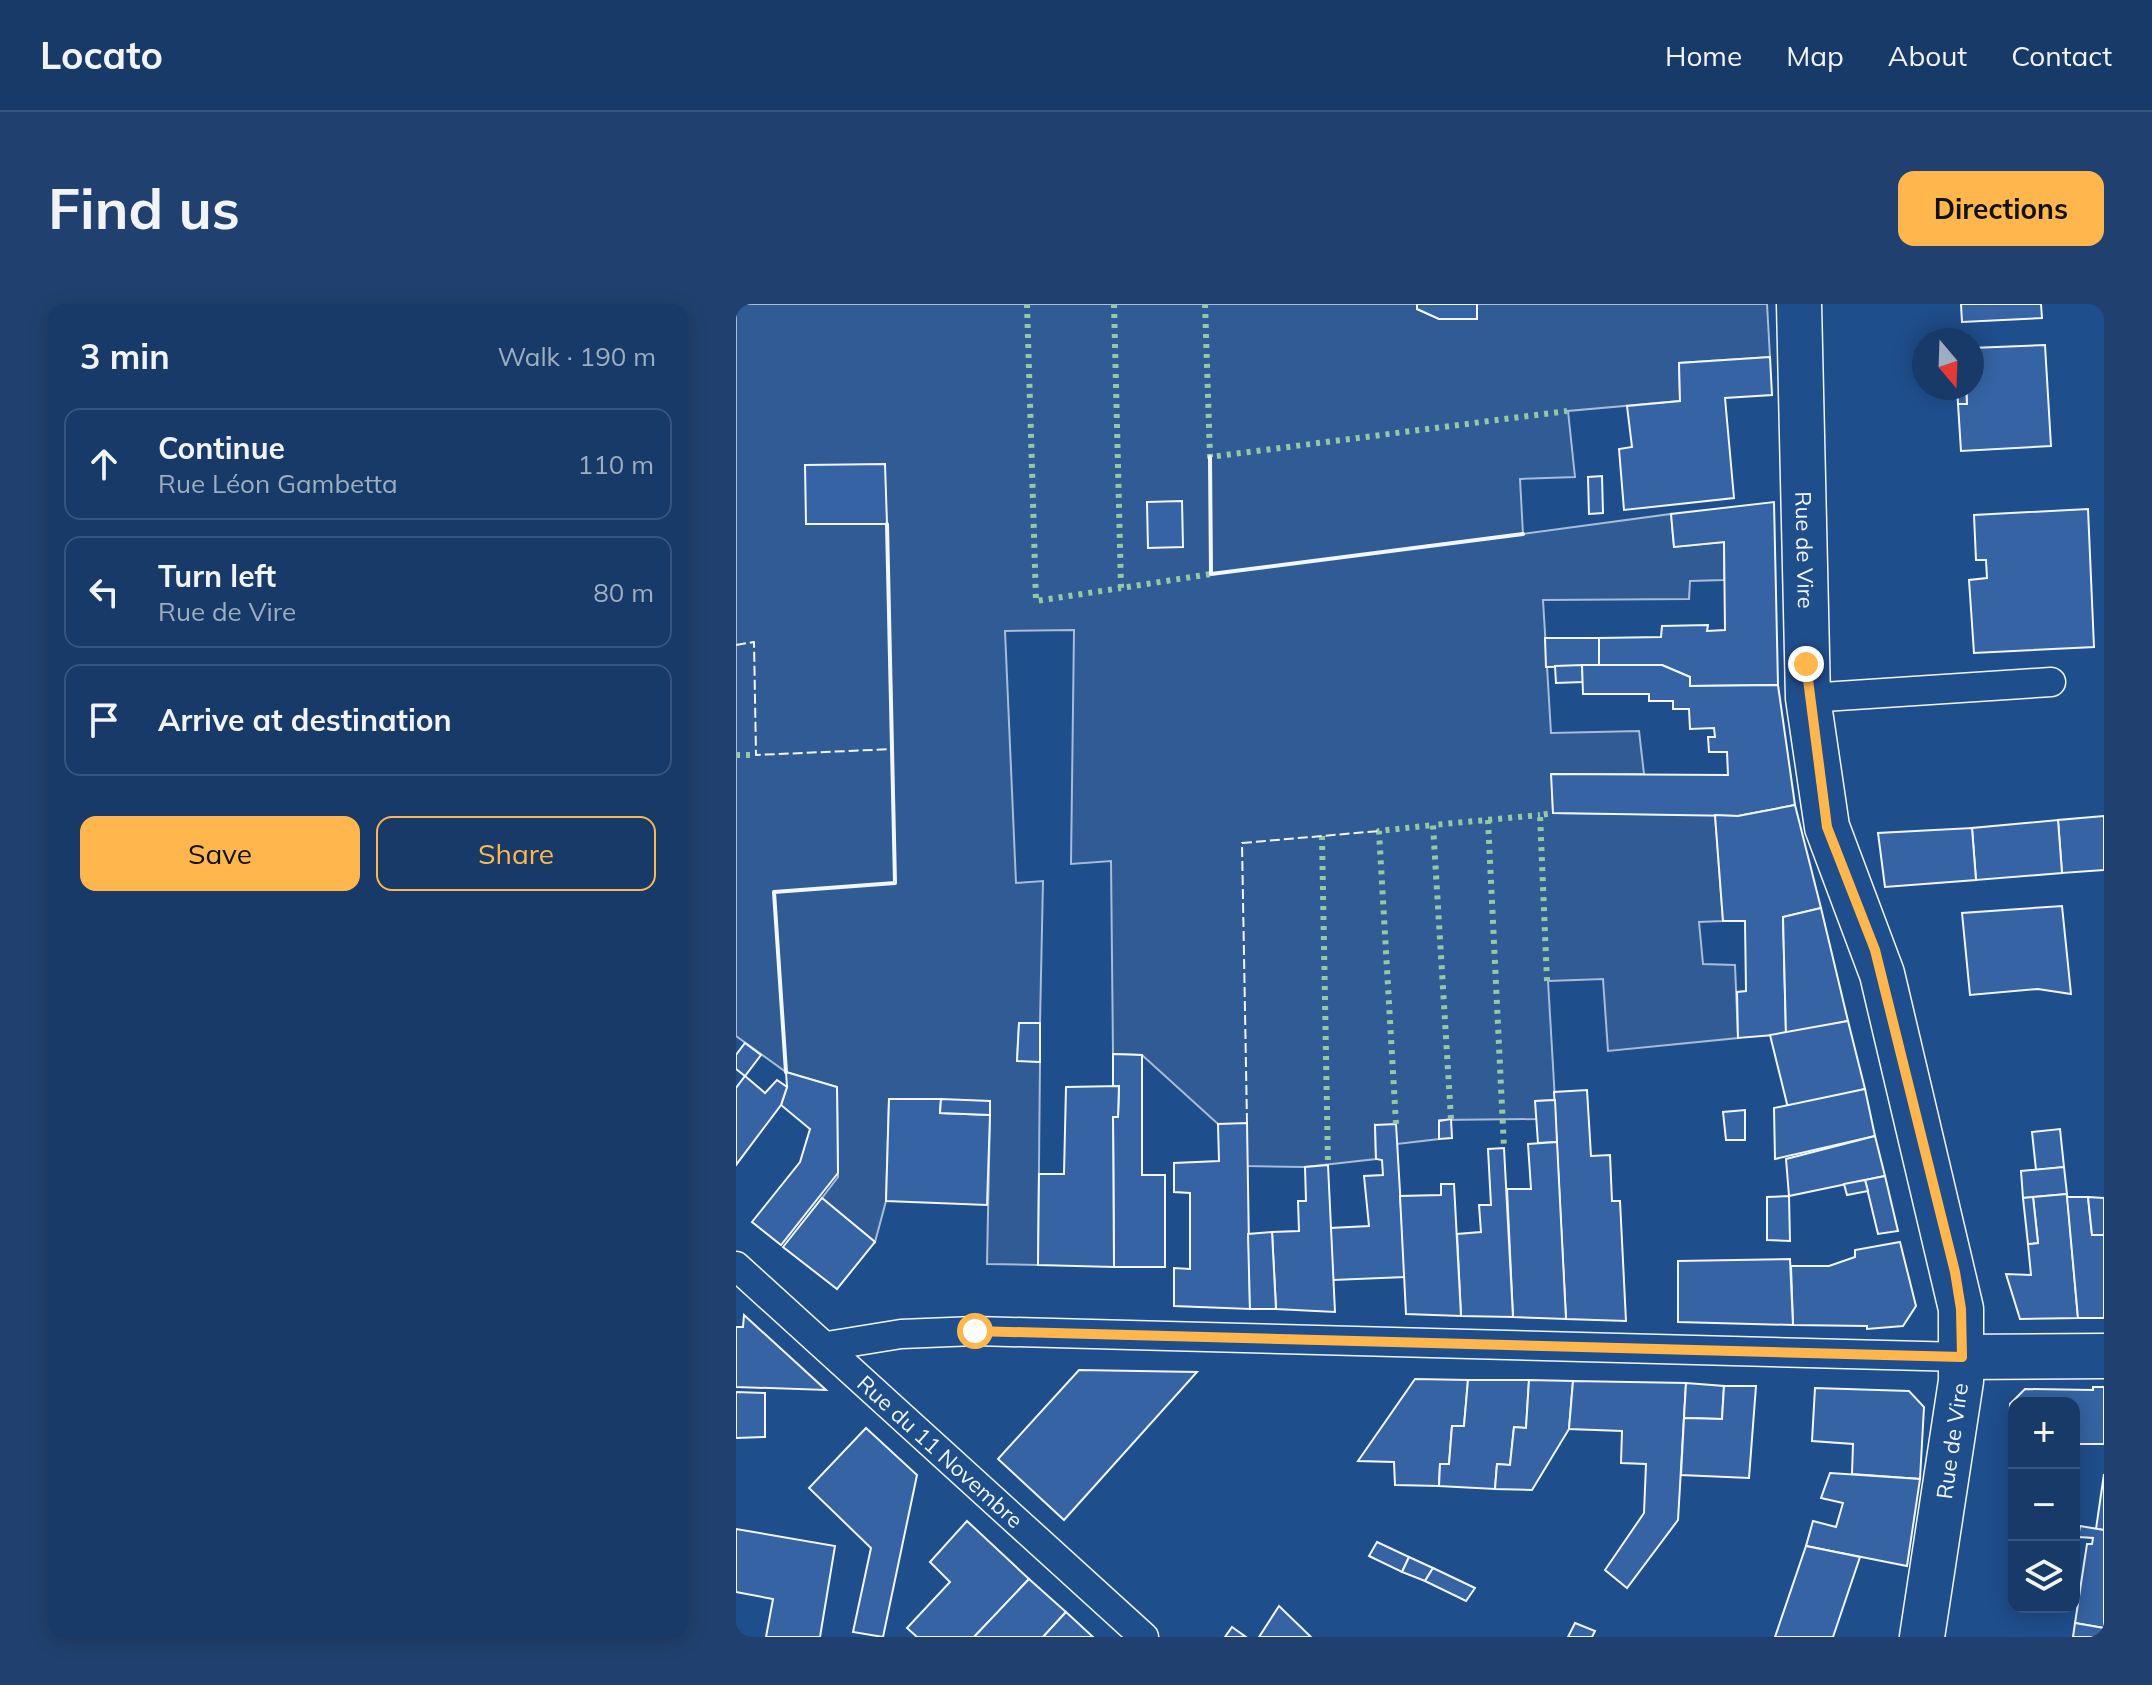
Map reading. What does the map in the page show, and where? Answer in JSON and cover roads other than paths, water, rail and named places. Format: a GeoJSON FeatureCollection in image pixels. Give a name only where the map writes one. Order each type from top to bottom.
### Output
{"type":"FeatureCollection","features":[{"type":"Feature","properties":{"kind":"street","name":"Rue de Vire"},"geometry":{"type":"LineString","coordinates":[[1799,304],[1808,698],[1827,827],[1875,950],[1961,1309],[1962,1357],[1954,1435],[1922,1637]]}},
{"type":"Feature","properties":{"kind":"street"},"geometry":{"type":"LineString","coordinates":[[1962,1357],[2104,1356]]}},
{"type":"Feature","properties":{"kind":"lane"},"geometry":{"type":"LineString","coordinates":[[1808,698],[2051,682]]}},
{"type":"Feature","properties":{"kind":"lane","name":"Rue du 11 Novembre"},"geometry":{"type":"LineString","coordinates":[[736,1266],[1144,1637]]}},
{"type":"Feature","properties":{"kind":"lane"},"geometry":{"type":"LineString","coordinates":[[827,1346],[901,1334],[975,1331],[1962,1357]]}}]}
